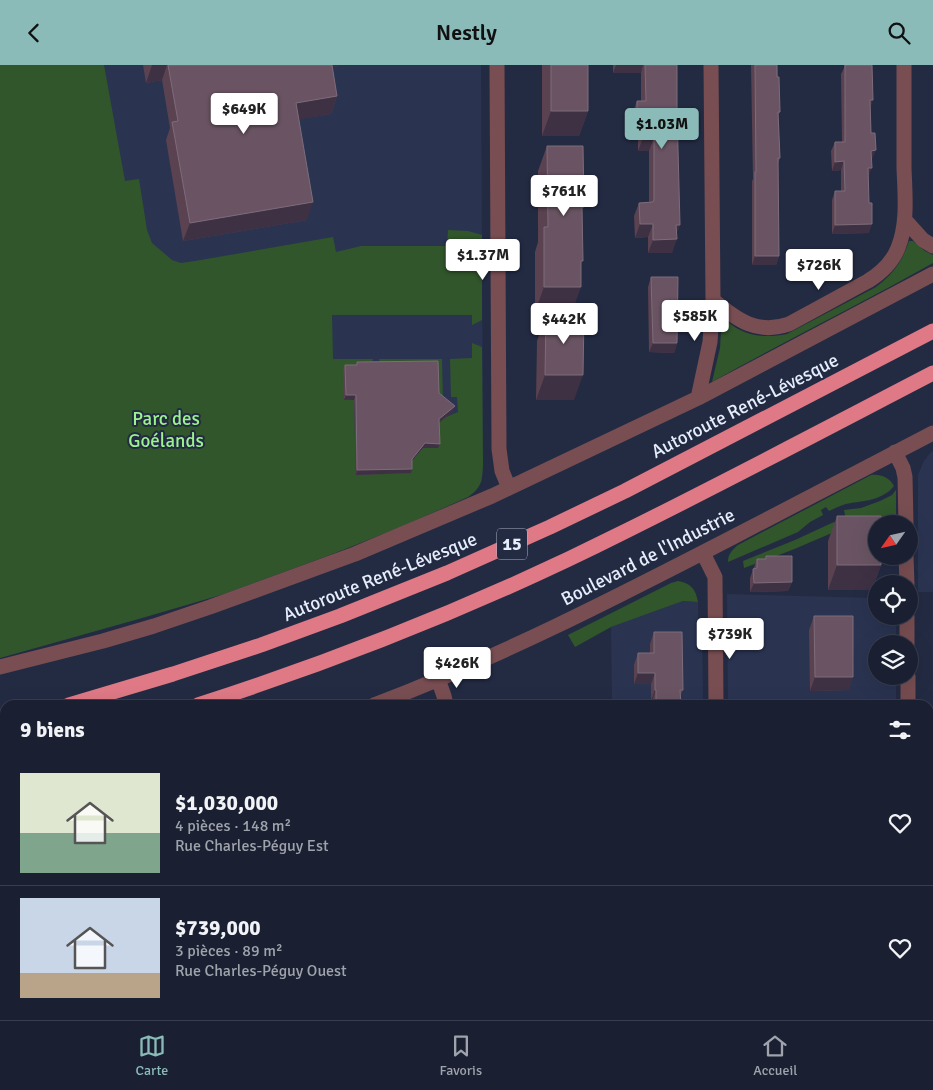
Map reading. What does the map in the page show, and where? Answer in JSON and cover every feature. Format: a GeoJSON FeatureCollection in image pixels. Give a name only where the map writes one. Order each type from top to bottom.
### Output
{"type":"FeatureCollection","features":[{"type":"Feature","properties":{"kind":"highway","name":"Autoroute René-Lévesque"},"geometry":{"type":"LineString","coordinates":[[87,700],[261,645],[340,616],[456,569],[625,491],[933,331]]}},
{"type":"Feature","properties":{"kind":"highway","name":"15"},"geometry":{"type":"LineString","coordinates":[[213,700],[366,646],[516,583],[626,532],[933,373]]}},
{"type":"Feature","properties":{"kind":"street"},"geometry":{"type":"LineString","coordinates":[[497,65],[500,449],[502,471],[509,488]]}},
{"type":"Feature","properties":{"kind":"street"},"geometry":{"type":"LineString","coordinates":[[698,398],[712,329],[711,65]]}},
{"type":"Feature","properties":{"kind":"street"},"geometry":{"type":"LineString","coordinates":[[713,300],[728,313],[749,325],[769,328],[780,327],[789,324],[878,275],[889,263],[901,240],[905,220],[904,65]]}},
{"type":"Feature","properties":{"kind":"street"},"geometry":{"type":"LineString","coordinates":[[905,220],[923,240],[933,246]]}},
{"type":"Feature","properties":{"kind":"street"},"geometry":{"type":"LineString","coordinates":[[0,667],[102,641],[210,607],[355,554],[509,488],[698,398],[933,274]]}},
{"type":"Feature","properties":{"kind":"street","name":"Boulevard de l'Industrie"},"geometry":{"type":"LineString","coordinates":[[386,700],[567,621],[703,553],[933,433]]}},
{"type":"Feature","properties":{"kind":"street"},"geometry":{"type":"LineString","coordinates":[[895,452],[905,477],[906,515]]}},
{"type":"Feature","properties":{"kind":"street"},"geometry":{"type":"LineString","coordinates":[[703,553],[715,577],[716,700]]}},
{"type":"Feature","properties":{"kind":"street"},"geometry":{"type":"LineString","coordinates":[[438,679],[445,700]]}},
{"type":"Feature","properties":{"kind":"street"},"geometry":{"type":"LineString","coordinates":[[908,685],[908,700]]}},
{"type":"Feature","properties":{"kind":"shaded area"},"geometry":{"type":"Polygon","coordinates":[[[0,65],[481,65],[483,465],[482,481],[476,491],[468,497],[403,526],[224,594],[0,658],[0,65]]]}},
{"type":"Feature","properties":{"kind":"shaded area"},"geometry":{"type":"Polygon","coordinates":[[[933,451],[933,592],[918,592],[918,475],[933,451]]]}},
{"type":"Feature","properties":{"kind":"shaded area"},"geometry":{"type":"Polygon","coordinates":[[[727,594],[868,598],[868,625],[896,625],[896,635],[868,635],[868,685],[896,685],[896,700],[728,700],[727,594]]]}},
{"type":"Feature","properties":{"kind":"shaded area"},"geometry":{"type":"Polygon","coordinates":[[[683,601],[698,602],[698,620],[702,623],[703,700],[612,700],[611,627],[683,601]]]}},
{"type":"Feature","properties":{"kind":"green space","name":"Parc des Goélands"},"geometry":{"type":"Polygon","coordinates":[[[0,65],[104,65],[125,181],[139,179],[147,230],[152,243],[172,260],[181,263],[195,261],[333,237],[336,252],[361,246],[447,246],[448,230],[468,231],[482,235],[482,320],[472,325],[472,315],[332,315],[333,359],[373,359],[371,366],[345,400],[354,400],[356,475],[410,457],[438,417],[446,417],[458,412],[457,397],[451,397],[450,359],[472,358],[472,343],[482,347],[483,465],[482,480],[479,487],[468,497],[403,526],[224,594],[0,658],[0,65]]]}},
{"type":"Feature","properties":{"kind":"green space"},"geometry":{"type":"Polygon","coordinates":[[[909,241],[913,241],[933,255],[933,263],[712,382],[720,348],[722,316],[729,323],[744,332],[760,336],[787,334],[876,287],[896,267],[909,241]]]}},
{"type":"Feature","properties":{"kind":"green space"},"geometry":{"type":"Polygon","coordinates":[[[379,359],[442,359],[443,404],[381,366],[379,359]]]}},
{"type":"Feature","properties":{"kind":"green space"},"geometry":{"type":"Polygon","coordinates":[[[871,475],[884,477],[890,480],[894,486],[885,494],[874,499],[845,504],[829,511],[826,507],[821,510],[823,515],[810,522],[798,532],[728,562],[731,552],[738,545],[871,475]]]}},
{"type":"Feature","properties":{"kind":"green space"},"geometry":{"type":"Polygon","coordinates":[[[896,490],[896,515],[868,515],[868,521],[860,521],[744,568],[743,561],[834,522],[836,524],[846,521],[844,510],[861,508],[892,495],[896,490]]]}},
{"type":"Feature","properties":{"kind":"green space"},"geometry":{"type":"Polygon","coordinates":[[[678,581],[686,583],[692,588],[698,602],[683,601],[611,627],[575,647],[568,635],[671,583],[678,581]]]}},
{"type":"Feature","properties":{"kind":"building"},"geometry":{"type":"Polygon","coordinates":[[[168,65],[332,65],[337,96],[296,103],[313,202],[190,223],[172,122],[178,121],[168,65]]]}},
{"type":"Feature","properties":{"kind":"building"},"geometry":{"type":"Polygon","coordinates":[[[551,65],[588,65],[588,111],[551,111],[551,65]]]}},
{"type":"Feature","properties":{"kind":"building"},"geometry":{"type":"Polygon","coordinates":[[[645,65],[677,65],[680,225],[676,225],[677,239],[653,240],[653,224],[640,224],[639,203],[653,202],[654,200],[654,138],[643,138],[643,116],[637,116],[637,101],[646,101],[645,65]]]}},
{"type":"Feature","properties":{"kind":"building"},"geometry":{"type":"Polygon","coordinates":[[[755,65],[777,65],[777,77],[779,77],[779,256],[755,256],[755,65]]]}},
{"type":"Feature","properties":{"kind":"building"},"geometry":{"type":"Polygon","coordinates":[[[845,65],[872,65],[873,100],[870,100],[871,133],[875,133],[876,150],[871,151],[872,168],[868,168],[872,224],[835,225],[835,191],[845,191],[844,161],[835,162],[835,142],[845,142],[845,65]]]}},
{"type":"Feature","properties":{"kind":"building"},"geometry":{"type":"Polygon","coordinates":[[[547,146],[583,146],[584,207],[582,207],[583,261],[581,261],[581,287],[544,287],[544,227],[548,227],[547,146]]]}},
{"type":"Feature","properties":{"kind":"building"},"geometry":{"type":"Polygon","coordinates":[[[651,277],[678,277],[677,343],[653,343],[651,277]]]}},
{"type":"Feature","properties":{"kind":"building"},"geometry":{"type":"Polygon","coordinates":[[[546,316],[584,316],[583,375],[545,375],[546,316]]]}},
{"type":"Feature","properties":{"kind":"building"},"geometry":{"type":"Polygon","coordinates":[[[438,361],[439,393],[455,406],[439,419],[440,444],[425,443],[412,459],[412,469],[357,470],[356,395],[346,395],[345,365],[357,365],[357,362],[438,361]]]}},
{"type":"Feature","properties":{"kind":"building"},"geometry":{"type":"Polygon","coordinates":[[[837,516],[868,516],[868,565],[837,565],[837,516]]]}},
{"type":"Feature","properties":{"kind":"building"},"geometry":{"type":"Polygon","coordinates":[[[766,556],[792,556],[792,582],[754,583],[753,569],[757,568],[757,559],[766,559],[766,556]]]}},
{"type":"Feature","properties":{"kind":"building"},"geometry":{"type":"Polygon","coordinates":[[[814,616],[853,616],[853,677],[815,677],[814,616]]]}},
{"type":"Feature","properties":{"kind":"building"},"geometry":{"type":"Polygon","coordinates":[[[654,632],[682,632],[683,690],[680,690],[681,700],[656,700],[655,673],[638,673],[638,653],[654,653],[654,632]]]}}]}
